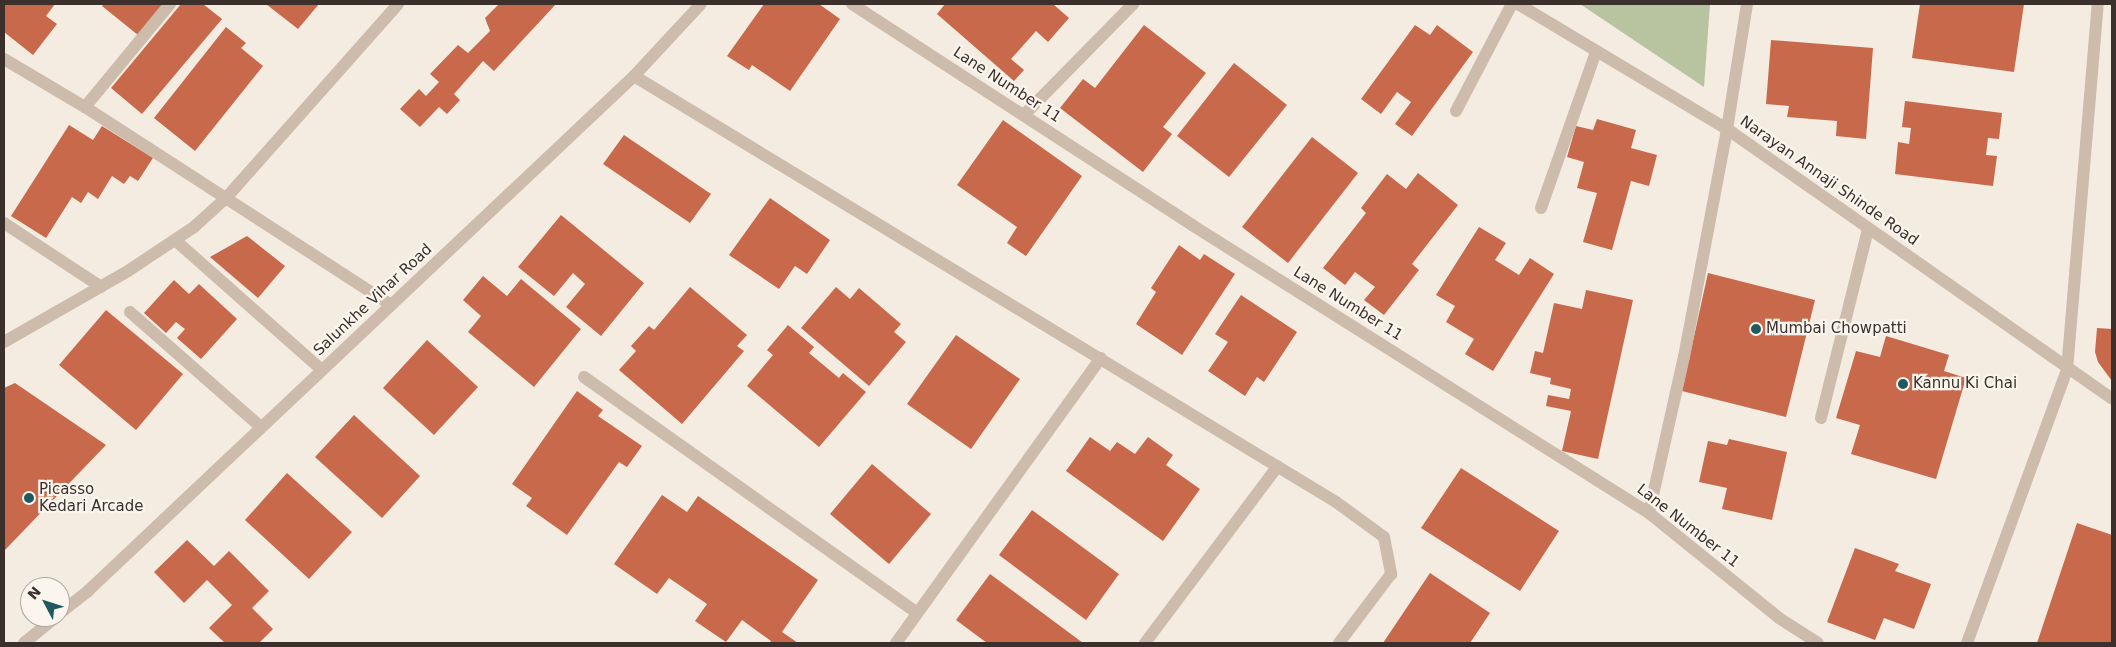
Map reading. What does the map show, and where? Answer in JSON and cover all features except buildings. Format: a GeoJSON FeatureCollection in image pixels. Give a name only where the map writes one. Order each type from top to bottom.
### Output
{"type":"FeatureCollection","features":[{"type":"Feature","properties":{"kind":"street"},"geometry":{"type":"LineString","coordinates":[[84,108],[170,4]]}},
{"type":"Feature","properties":{"kind":"street"},"geometry":{"type":"LineString","coordinates":[[4,342],[101,287],[194,226],[226,198],[398,4]]}},
{"type":"Feature","properties":{"kind":"street","name":"Salunkhe Vihar Road"},"geometry":{"type":"LineString","coordinates":[[70,605],[88,590],[634,76],[701,4]]}},
{"type":"Feature","properties":{"kind":"street","name":"Lane Number 11"},"geometry":{"type":"LineString","coordinates":[[852,4],[1192,225],[1649,513],[1778,618],[1818,643]]}},
{"type":"Feature","properties":{"kind":"street"},"geometry":{"type":"LineString","coordinates":[[1024,115],[1133,4]]}},
{"type":"Feature","properties":{"kind":"street"},"geometry":{"type":"LineString","coordinates":[[1456,111],[1512,4]]}},
{"type":"Feature","properties":{"kind":"street","name":"Narayan Annaji Shinde Road"},"geometry":{"type":"LineString","coordinates":[[1518,4],[1727,128],[2068,370],[2112,399]]}},
{"type":"Feature","properties":{"kind":"street"},"geometry":{"type":"LineString","coordinates":[[1649,513],[1684,357],[1727,128],[1747,4]]}},
{"type":"Feature","properties":{"kind":"street"},"geometry":{"type":"LineString","coordinates":[[1967,643],[2068,370],[2098,4]]}},
{"type":"Feature","properties":{"kind":"street"},"geometry":{"type":"LineString","coordinates":[[1541,208],[1596,52]]}},
{"type":"Feature","properties":{"kind":"street"},"geometry":{"type":"LineString","coordinates":[[4,59],[226,198],[390,305]]}},
{"type":"Feature","properties":{"kind":"street"},"geometry":{"type":"LineString","coordinates":[[634,76],[1278,466],[1336,502],[1384,537],[1391,574],[1339,643]]}},
{"type":"Feature","properties":{"kind":"street"},"geometry":{"type":"LineString","coordinates":[[4,223],[101,287]]}},
{"type":"Feature","properties":{"kind":"street"},"geometry":{"type":"LineString","coordinates":[[1821,418],[1868,228]]}},
{"type":"Feature","properties":{"kind":"street"},"geometry":{"type":"LineString","coordinates":[[175,240],[322,370]]}},
{"type":"Feature","properties":{"kind":"street"},"geometry":{"type":"LineString","coordinates":[[130,312],[261,427]]}},
{"type":"Feature","properties":{"kind":"street"},"geometry":{"type":"LineString","coordinates":[[896,643],[1101,358]]}},
{"type":"Feature","properties":{"kind":"street"},"geometry":{"type":"LineString","coordinates":[[584,377],[918,613]]}},
{"type":"Feature","properties":{"kind":"street"},"geometry":{"type":"LineString","coordinates":[[1145,643],[1278,466]]}},
{"type":"Feature","properties":{"kind":"street"},"geometry":{"type":"LineString","coordinates":[[24,643],[44,627]]}},
{"type":"Feature","properties":{"kind":"green space"},"geometry":{"type":"Polygon","coordinates":[[[1580,4],[1710,4],[1704,87],[1580,4]]]}},
{"type":"Feature","properties":{"kind":"place","name":"Mumbai Chowpatti"},"geometry":{"type":"Point","coordinates":[1756,329]}},
{"type":"Feature","properties":{"kind":"place","name":"Kannu Ki Chai"},"geometry":{"type":"Point","coordinates":[1903,384]}},
{"type":"Feature","properties":{"kind":"place","name":"Picasso Kedari Arcade"},"geometry":{"type":"Point","coordinates":[29,498]}}]}
